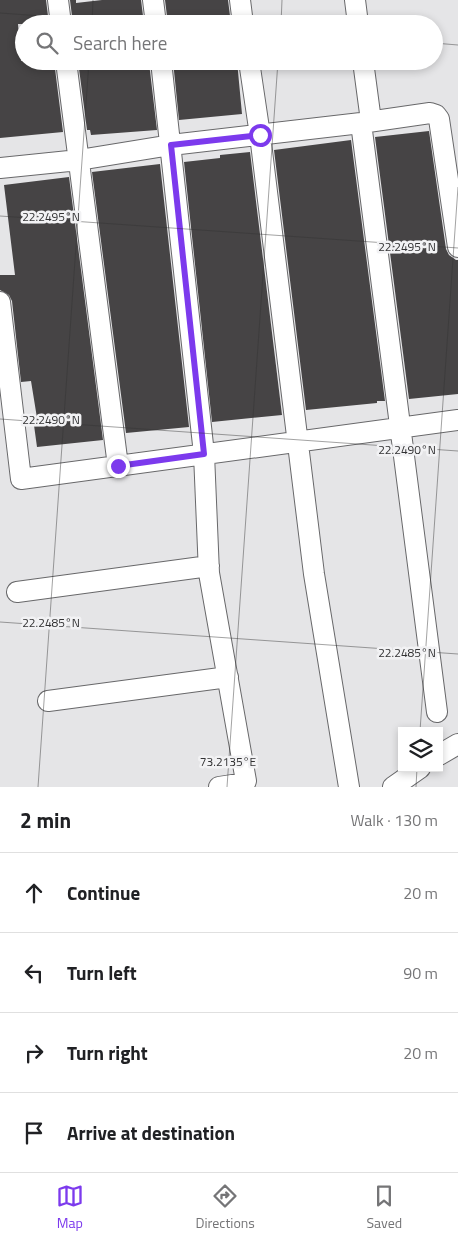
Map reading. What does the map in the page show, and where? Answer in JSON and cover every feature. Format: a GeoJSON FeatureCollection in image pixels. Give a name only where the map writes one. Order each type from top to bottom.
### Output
{"type":"FeatureCollection","features":[{"type":"Feature","properties":{"kind":"street"},"geometry":{"type":"LineString","coordinates":[[58,0],[60,15]]}},
{"type":"Feature","properties":{"kind":"street"},"geometry":{"type":"LineString","coordinates":[[153,0],[155,15]]}},
{"type":"Feature","properties":{"kind":"street"},"geometry":{"type":"LineString","coordinates":[[240,0],[242,15]]}},
{"type":"Feature","properties":{"kind":"street"},"geometry":{"type":"LineString","coordinates":[[355,0],[357,15]]}},
{"type":"Feature","properties":{"kind":"street"},"geometry":{"type":"LineString","coordinates":[[67,70],[118,466]]}},
{"type":"Feature","properties":{"kind":"street"},"geometry":{"type":"LineString","coordinates":[[161,70],[204,454],[209,566],[246,783],[219,787]]}},
{"type":"Feature","properties":{"kind":"street"},"geometry":{"type":"LineString","coordinates":[[250,70],[314,574],[349,787]]}},
{"type":"Feature","properties":{"kind":"street"},"geometry":{"type":"LineString","coordinates":[[363,70],[366,122],[400,428],[437,712]]}},
{"type":"Feature","properties":{"kind":"street"},"geometry":{"type":"LineString","coordinates":[[0,168],[79,160],[171,145],[430,113],[436,115],[439,119],[458,247]]}},
{"type":"Feature","properties":{"kind":"street"},"geometry":{"type":"LineString","coordinates":[[0,302],[21,479],[458,420]]}},
{"type":"Feature","properties":{"kind":"street"},"geometry":{"type":"LineString","coordinates":[[18,592],[209,566]]}},
{"type":"Feature","properties":{"kind":"street"},"geometry":{"type":"LineString","coordinates":[[48,701],[228,677]]}},
{"type":"Feature","properties":{"kind":"street"},"geometry":{"type":"LineString","coordinates":[[443,753],[458,744]]}},
{"type":"Feature","properties":{"kind":"street"},"geometry":{"type":"LineString","coordinates":[[393,787],[414,772]]}},
{"type":"Feature","properties":{"kind":"building"},"geometry":{"type":"Polygon","coordinates":[[[0,0],[46,0],[48,15],[15,15],[15,70],[55,70],[63,132],[0,138],[0,0]]]}},
{"type":"Feature","properties":{"kind":"building"},"geometry":{"type":"Polygon","coordinates":[[[70,0],[76,0],[76,3],[102,0],[141,0],[143,15],[72,15],[70,0]]]}},
{"type":"Feature","properties":{"kind":"building"},"geometry":{"type":"Polygon","coordinates":[[[165,0],[228,0],[230,15],[167,15],[165,0]]]}},
{"type":"Feature","properties":{"kind":"building"},"geometry":{"type":"Polygon","coordinates":[[[79,70],[150,70],[157,130],[91,135],[90,130],[87,130],[79,70]]]}},
{"type":"Feature","properties":{"kind":"building"},"geometry":{"type":"Polygon","coordinates":[[[174,70],[238,70],[242,114],[179,120],[174,70]]]}},
{"type":"Feature","properties":{"kind":"building"},"geometry":{"type":"Polygon","coordinates":[[[429,131],[446,249],[449,255],[458,260],[458,394],[409,399],[375,137],[429,131]]]}},
{"type":"Feature","properties":{"kind":"building"},"geometry":{"type":"Polygon","coordinates":[[[351,140],[385,401],[306,410],[274,150],[351,140]]]}},
{"type":"Feature","properties":{"kind":"building"},"geometry":{"type":"Polygon","coordinates":[[[250,152],[282,415],[212,422],[184,162],[220,158],[220,155],[250,152]]]}},
{"type":"Feature","properties":{"kind":"building"},"geometry":{"type":"Polygon","coordinates":[[[160,164],[189,427],[126,433],[92,172],[160,164]]]}},
{"type":"Feature","properties":{"kind":"building"},"geometry":{"type":"Polygon","coordinates":[[[69,177],[103,440],[37,447],[33,418],[37,418],[31,381],[21,382],[12,301],[9,295],[0,290],[0,275],[15,275],[4,185],[69,177]]]}},
{"type":"Feature","properties":{"kind":"route"},"geometry":{"type":"LineString","coordinates":[[118,466],[204,454],[171,145],[260,135]]}}]}
